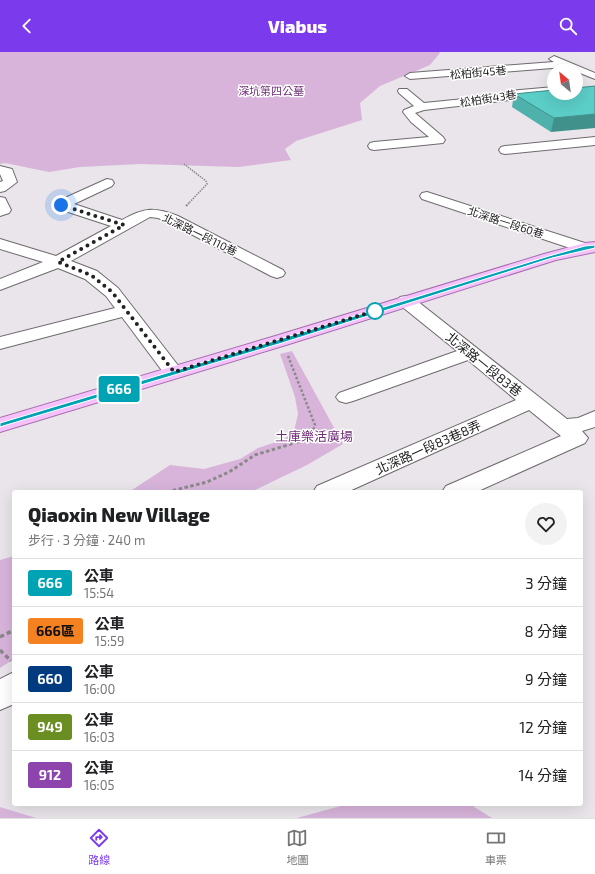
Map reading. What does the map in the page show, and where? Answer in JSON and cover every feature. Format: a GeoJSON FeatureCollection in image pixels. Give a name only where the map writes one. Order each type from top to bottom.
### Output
{"type":"FeatureCollection","features":[{"type":"Feature","properties":{"kind":"main road"},"geometry":{"type":"LineString","coordinates":[[0,425],[406,301],[592,247]]}},
{"type":"Feature","properties":{"kind":"street"},"geometry":{"type":"LineString","coordinates":[[542,55],[566,64]]}},
{"type":"Feature","properties":{"kind":"street"},"geometry":{"type":"LineString","coordinates":[[410,76],[547,65]]}},
{"type":"Feature","properties":{"kind":"street"},"geometry":{"type":"LineString","coordinates":[[470,71],[484,79]]}},
{"type":"Feature","properties":{"kind":"street"},"geometry":{"type":"LineString","coordinates":[[583,71],[594,76]]}},
{"type":"Feature","properties":{"kind":"street"},"geometry":{"type":"LineString","coordinates":[[583,76],[594,76]]}},
{"type":"Feature","properties":{"kind":"street"},"geometry":{"type":"LineString","coordinates":[[496,87],[509,94]]}},
{"type":"Feature","properties":{"kind":"street"},"geometry":{"type":"LineString","coordinates":[[419,89],[403,91],[422,107]]}},
{"type":"Feature","properties":{"kind":"street","name":"松柏街43巷"},"geometry":{"type":"LineString","coordinates":[[422,107],[510,97],[509,94],[547,91]]}},
{"type":"Feature","properties":{"kind":"street"},"geometry":{"type":"LineString","coordinates":[[374,146],[439,140],[415,120],[408,112],[422,107]]}},
{"type":"Feature","properties":{"kind":"street"},"geometry":{"type":"LineString","coordinates":[[505,150],[595,141]]}},
{"type":"Feature","properties":{"kind":"street"},"geometry":{"type":"LineString","coordinates":[[0,170],[7,172],[10,182],[0,188]]}},
{"type":"Feature","properties":{"kind":"street"},"geometry":{"type":"LineString","coordinates":[[107,183],[61,205],[124,225]]}},
{"type":"Feature","properties":{"kind":"street","name":"北深路一段60巷"},"geometry":{"type":"LineString","coordinates":[[427,196],[592,247]]}},
{"type":"Feature","properties":{"kind":"street"},"geometry":{"type":"LineString","coordinates":[[0,201],[4,210],[0,212]]}},
{"type":"Feature","properties":{"kind":"street","name":"北深路一段110巷"},"geometry":{"type":"LineString","coordinates":[[0,285],[58,262],[124,225],[149,214],[160,214],[173,219],[277,273]]}},
{"type":"Feature","properties":{"kind":"street"},"geometry":{"type":"LineString","coordinates":[[0,244],[58,262],[91,275],[112,292],[174,372]]}},
{"type":"Feature","properties":{"kind":"street","name":"北深路一段83巷"},"geometry":{"type":"LineString","coordinates":[[406,301],[570,432]]}},
{"type":"Feature","properties":{"kind":"street"},"geometry":{"type":"LineString","coordinates":[[0,343],[126,310]]}},
{"type":"Feature","properties":{"kind":"street"},"geometry":{"type":"LineString","coordinates":[[346,397],[470,353]]}},
{"type":"Feature","properties":{"kind":"street","name":"北深路一段83巷8弄"},"geometry":{"type":"LineString","coordinates":[[330,490],[531,401]]}},
{"type":"Feature","properties":{"kind":"street"},"geometry":{"type":"LineString","coordinates":[[458,490],[595,418]]}},
{"type":"Feature","properties":{"kind":"street"},"geometry":{"type":"LineString","coordinates":[[0,696],[12,687]]}},
{"type":"Feature","properties":{"kind":"path"},"geometry":{"type":"LineString","coordinates":[[173,219],[207,184],[206,181],[184,164]]}},
{"type":"Feature","properties":{"kind":"path"},"geometry":{"type":"LineString","coordinates":[[177,490],[193,487],[230,472],[255,455],[298,443],[311,436],[315,425],[287,353],[279,341]]}},
{"type":"Feature","properties":{"kind":"path"},"geometry":{"type":"LineString","coordinates":[[0,637],[12,631]]}},
{"type":"Feature","properties":{"kind":"path"},"geometry":{"type":"LineString","coordinates":[[0,650],[12,663]]}},
{"type":"Feature","properties":{"kind":"green space","name":"深坑第四公墓"},"geometry":{"type":"Polygon","coordinates":[[[0,52],[440,53],[430,65],[380,86],[360,103],[362,120],[296,141],[285,149],[291,160],[239,167],[140,164],[80,167],[49,172],[5,163],[0,164],[0,52]]]}},
{"type":"Feature","properties":{"kind":"green space","name":"土庫樂活廣場"},"geometry":{"type":"Polygon","coordinates":[[[292,351],[343,444],[307,465],[255,490],[132,490],[170,465],[204,469],[240,459],[258,448],[285,439],[295,427],[298,414],[295,397],[280,354],[292,351]]]}},
{"type":"Feature","properties":{"kind":"green space"},"geometry":{"type":"Polygon","coordinates":[[[12,557],[12,660],[0,668],[0,560],[12,557]]]}},
{"type":"Feature","properties":{"kind":"green space"},"geometry":{"type":"Polygon","coordinates":[[[341,806],[474,806],[492,818],[297,818],[341,806]]]}},
{"type":"Feature","properties":{"kind":"green space"},"geometry":{"type":"Polygon","coordinates":[[[0,807],[36,818],[0,818],[0,807]]]}},
{"type":"Feature","properties":{"kind":"building"},"geometry":{"type":"Polygon","coordinates":[[[595,86],[595,114],[554,118],[514,94],[547,91],[547,100],[583,100],[583,87],[595,86]]]}},
{"type":"Feature","properties":{"kind":"bus line","name":"666"},"geometry":{"type":"LineString","coordinates":[[0,425],[550,257],[595,247]]}},
{"type":"Feature","properties":{"kind":"route"},"geometry":{"type":"LineString","coordinates":[[61,205],[124,225],[58,262],[91,275],[112,292],[174,372],[378,310],[375,311]]}}]}
